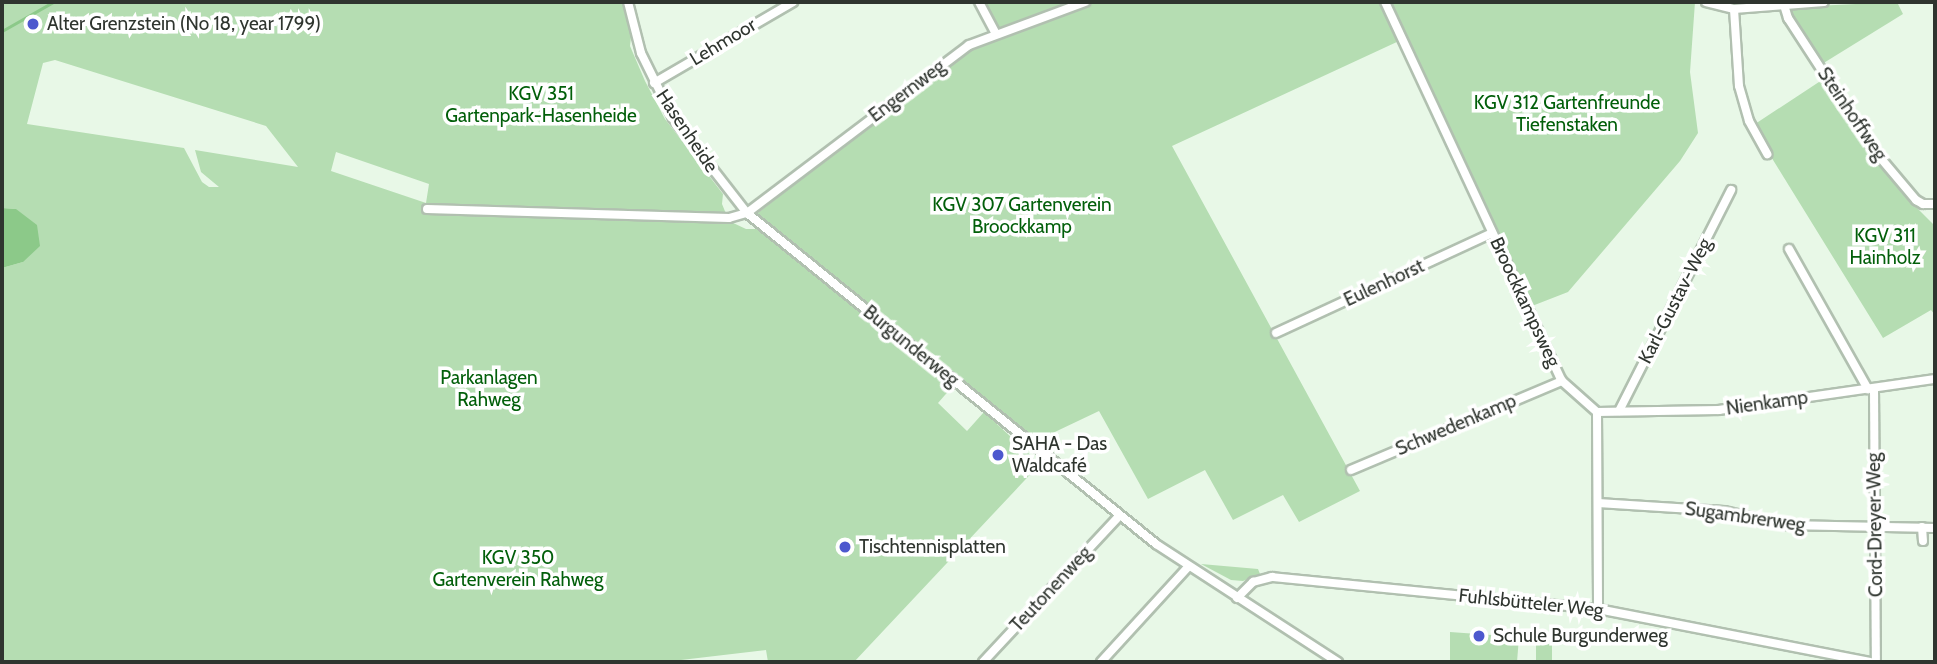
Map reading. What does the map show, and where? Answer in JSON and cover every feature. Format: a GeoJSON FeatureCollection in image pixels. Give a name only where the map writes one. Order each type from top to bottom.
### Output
{"type":"FeatureCollection","features":[{"type":"Feature","properties":{"kind":"street","name":"Hasenheide"},"geometry":{"type":"LineString","coordinates":[[628,2],[641,53],[673,118],[747,213]]}},
{"type":"Feature","properties":{"kind":"street","name":"Lehmoor"},"geometry":{"type":"LineString","coordinates":[[654,83],[793,2]]}},
{"type":"Feature","properties":{"kind":"street"},"geometry":{"type":"LineString","coordinates":[[979,2],[996,34]]}},
{"type":"Feature","properties":{"kind":"street","name":"Engernweg"},"geometry":{"type":"LineString","coordinates":[[747,213],[962,50],[996,34],[1085,2]]}},
{"type":"Feature","properties":{"kind":"street","name":"Broockkampsweg"},"geometry":{"type":"LineString","coordinates":[[1385,2],[1562,381],[1597,412]]}},
{"type":"Feature","properties":{"kind":"street"},"geometry":{"type":"LineString","coordinates":[[1706,2],[1734,9],[1824,2]]}},
{"type":"Feature","properties":{"kind":"street","name":"Steinhoffweg"},"geometry":{"type":"LineString","coordinates":[[1784,5],[1788,18],[1873,149],[1916,200],[1923,204],[1935,204]]}},
{"type":"Feature","properties":{"kind":"street"},"geometry":{"type":"LineString","coordinates":[[1734,9],[1739,86],[1749,121],[1767,154]]}},
{"type":"Feature","properties":{"kind":"street","name":"Karl-Gustav-Weg"},"geometry":{"type":"LineString","coordinates":[[1619,411],[1731,190]]}},
{"type":"Feature","properties":{"kind":"street"},"geometry":{"type":"LineString","coordinates":[[427,209],[729,218],[747,213]]}},
{"type":"Feature","properties":{"kind":"street","name":"Burgunderweg"},"geometry":{"type":"LineString","coordinates":[[747,213],[1119,516],[1188,567],[1338,662]]}},
{"type":"Feature","properties":{"kind":"street","name":"Eulenhorst"},"geometry":{"type":"LineString","coordinates":[[1276,333],[1492,233]]}},
{"type":"Feature","properties":{"kind":"street","name":"Cord-Dreyer-Weg"},"geometry":{"type":"LineString","coordinates":[[1789,249],[1871,389],[1876,662]]}},
{"type":"Feature","properties":{"kind":"street","name":"Nienkamp"},"geometry":{"type":"LineString","coordinates":[[1597,412],[1719,410],[1935,379]]}},
{"type":"Feature","properties":{"kind":"street","name":"Schwedenkamp"},"geometry":{"type":"LineString","coordinates":[[1351,470],[1562,381]]}},
{"type":"Feature","properties":{"kind":"street"},"geometry":{"type":"LineString","coordinates":[[1597,412],[1598,609]]}},
{"type":"Feature","properties":{"kind":"street","name":"Sugambrerweg"},"geometry":{"type":"LineString","coordinates":[[1598,503],[1724,512],[1785,525],[1935,528]]}},
{"type":"Feature","properties":{"kind":"street","name":"Teutonenweg"},"geometry":{"type":"LineString","coordinates":[[984,662],[1119,516]]}},
{"type":"Feature","properties":{"kind":"street"},"geometry":{"type":"LineString","coordinates":[[1922,527],[1923,541]]}},
{"type":"Feature","properties":{"kind":"street"},"geometry":{"type":"LineString","coordinates":[[1101,662],[1188,567]]}},
{"type":"Feature","properties":{"kind":"street","name":"Fuhlsbütteler Weg"},"geometry":{"type":"LineString","coordinates":[[1237,598],[1254,582],[1272,577],[1598,609],[1870,662]]}},
{"type":"Feature","properties":{"kind":"green space"},"geometry":{"type":"Polygon","coordinates":[[[2,2],[626,2],[632,28],[630,46],[645,81],[665,119],[723,194],[722,204],[729,221],[746,229],[758,229],[952,387],[938,403],[967,431],[984,412],[1040,464],[854,662],[768,662],[766,650],[664,662],[2,662],[2,268],[23,262],[16,209],[2,208],[2,2]],[[55,60],[43,63],[27,124],[184,148],[202,182],[209,187],[219,187],[201,172],[195,150],[298,167],[266,126],[55,60]],[[336,152],[331,171],[426,203],[429,184],[336,152]]]}},
{"type":"Feature","properties":{"kind":"green space","name":"KGV 307 Gartenverein Broockkamp"},"geometry":{"type":"Polygon","coordinates":[[[983,2],[1380,2],[1399,41],[1172,146],[1360,491],[1299,522],[1283,495],[1233,520],[1205,470],[1148,499],[1099,411],[1038,440],[754,216],[964,50],[1001,37],[983,2]]]}},
{"type":"Feature","properties":{"kind":"green space","name":"KGV 312 Gartenfreunde Tiefenstaken"},"geometry":{"type":"Polygon","coordinates":[[[1389,2],[1695,2],[1690,72],[1698,133],[1680,161],[1568,292],[1532,306],[1389,2]]]}},
{"type":"Feature","properties":{"kind":"green space"},"geometry":{"type":"Polygon","coordinates":[[[1897,2],[1903,14],[1822,64],[1789,13],[1794,7],[1897,2]]]}},
{"type":"Feature","properties":{"kind":"green space","name":"KGV 311 Hainholz"},"geometry":{"type":"Polygon","coordinates":[[[1822,80],[1866,147],[1904,195],[1935,226],[1935,315],[1931,310],[1883,338],[1752,126],[1822,80]]]}},
{"type":"Feature","properties":{"kind":"green space"},"geometry":{"type":"Polygon","coordinates":[[[1201,564],[1258,569],[1260,574],[1243,581],[1231,580],[1201,564]]]}},
{"type":"Feature","properties":{"kind":"green space"},"geometry":{"type":"Polygon","coordinates":[[[1450,632],[1519,637],[1517,662],[1450,662],[1450,632]]]}},
{"type":"Feature","properties":{"kind":"green space"},"geometry":{"type":"Polygon","coordinates":[[[1536,640],[1552,640],[1552,662],[1536,662],[1536,640]]]}},
{"type":"Feature","properties":{"kind":"shaded area"},"geometry":{"type":"Polygon","coordinates":[[[2,208],[16,209],[37,225],[40,246],[23,262],[2,268],[2,208]]]}},
{"type":"Feature","properties":{"kind":"waterway"},"geometry":{"type":"LineString","coordinates":[[2,31],[53,2]]}},
{"type":"Feature","properties":{"kind":"place","name":"Alter Grenzstein (No 18, year 1799)"},"geometry":{"type":"Point","coordinates":[33,24]}},
{"type":"Feature","properties":{"kind":"place","name":"SAHA - Das Waldcafé"},"geometry":{"type":"Point","coordinates":[998,455]}},
{"type":"Feature","properties":{"kind":"place","name":"Tischtennisplatten"},"geometry":{"type":"Point","coordinates":[845,547]}},
{"type":"Feature","properties":{"kind":"place","name":"Schule Burgunderweg"},"geometry":{"type":"Point","coordinates":[1479,636]}},
{"type":"Feature","properties":{"kind":"park label","name":"KGV 351 Gartenpark-Hasenheide"},"geometry":{"type":"Point","coordinates":[541,105]}},
{"type":"Feature","properties":{"kind":"park label","name":"Parkanlagen Rahweg"},"geometry":{"type":"Point","coordinates":[489,389]}},
{"type":"Feature","properties":{"kind":"park label","name":"KGV 350 Gartenverein Rahweg"},"geometry":{"type":"Point","coordinates":[518,569]}}]}
